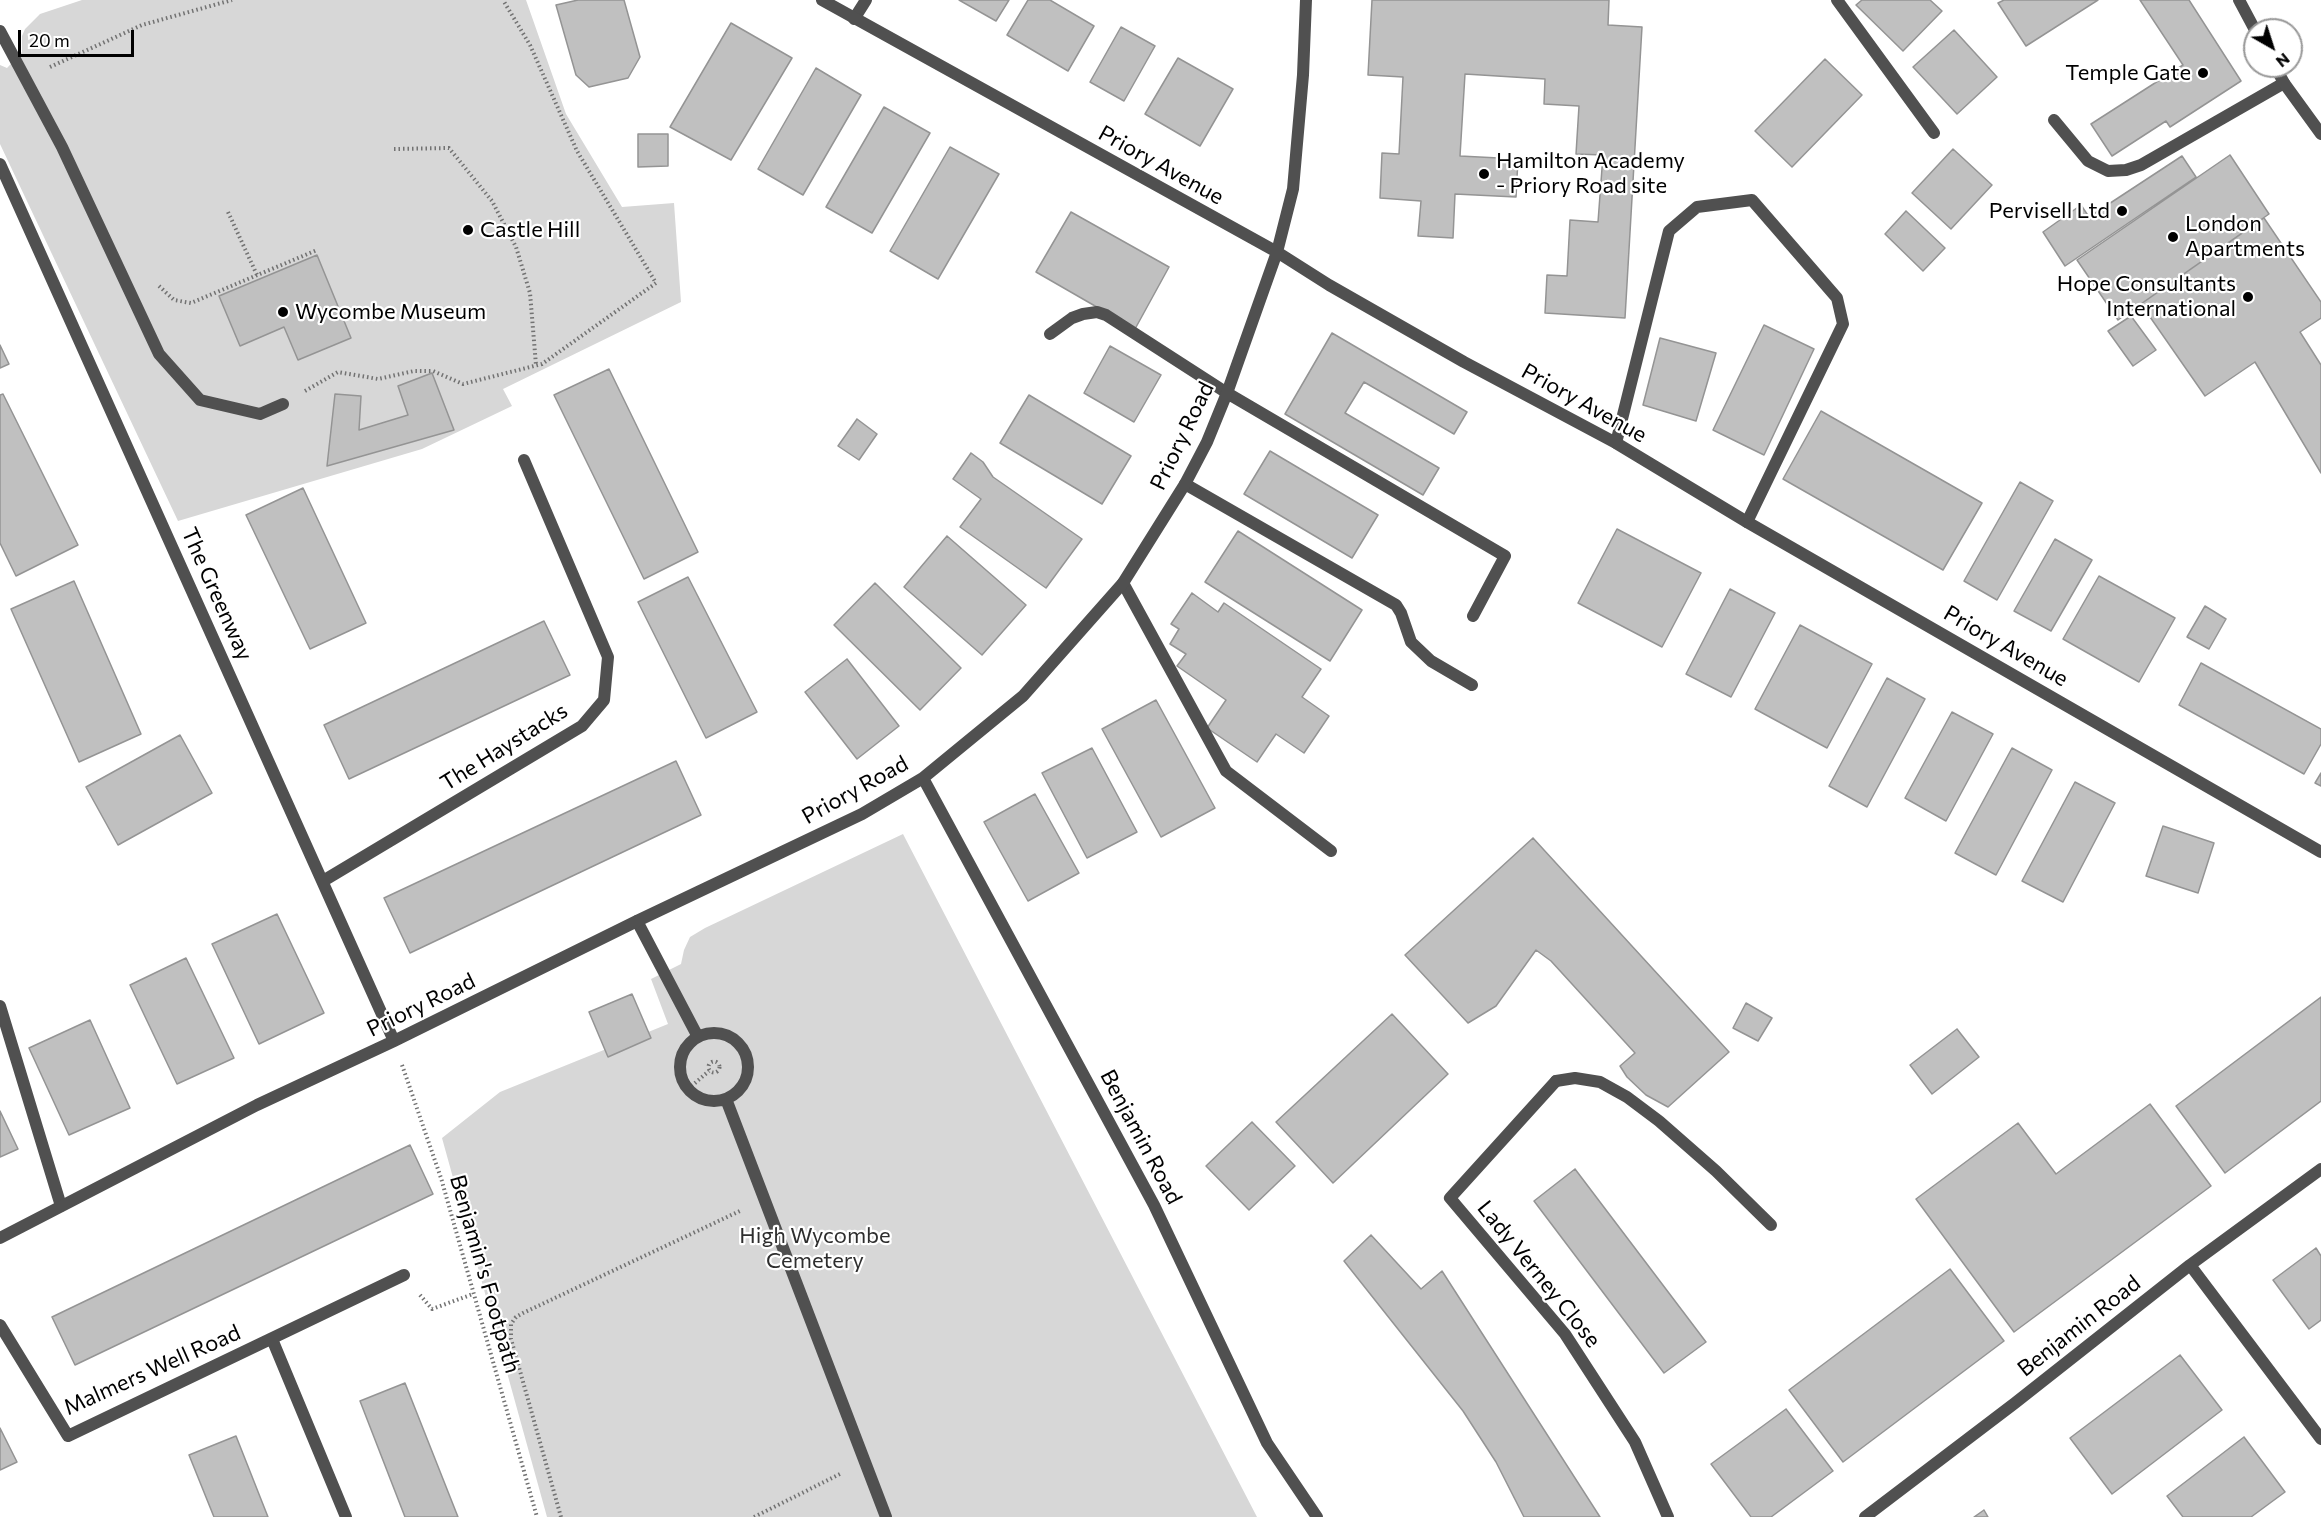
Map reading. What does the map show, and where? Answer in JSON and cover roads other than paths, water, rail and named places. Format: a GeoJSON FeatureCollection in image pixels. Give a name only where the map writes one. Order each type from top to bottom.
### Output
{"type":"FeatureCollection","features":[{"type":"Feature","properties":{"kind":"street","name":"Priory Avenue"},"geometry":{"type":"LineString","coordinates":[[822,0],[1277,252],[1329,285],[1464,362],[1616,443],[1747,522],[2321,852]]}},
{"type":"Feature","properties":{"kind":"street"},"geometry":{"type":"LineString","coordinates":[[854,19],[866,0]]}},
{"type":"Feature","properties":{"kind":"street","name":"Priory Road"},"geometry":{"type":"LineString","coordinates":[[0,1238],[257,1105],[862,814],[923,778],[1023,696],[1123,583],[1185,483],[1207,442],[1227,393],[1277,252],[1293,189],[1303,75],[1306,0]]}},
{"type":"Feature","properties":{"kind":"street"},"geometry":{"type":"LineString","coordinates":[[1837,0],[1934,133]]}},
{"type":"Feature","properties":{"kind":"street"},"geometry":{"type":"LineString","coordinates":[[2239,0],[2249,18]]}},
{"type":"Feature","properties":{"kind":"street"},"geometry":{"type":"LineString","coordinates":[[0,31],[62,147],[159,354],[200,400],[260,414],[283,404]]}},
{"type":"Feature","properties":{"kind":"street"},"geometry":{"type":"LineString","coordinates":[[2281,78],[2321,134]]}},
{"type":"Feature","properties":{"kind":"street"},"geometry":{"type":"LineString","coordinates":[[2054,120],[2088,161],[2108,171],[2126,170],[2141,165],[2284,83]]}},
{"type":"Feature","properties":{"kind":"street","name":"The Greenway"},"geometry":{"type":"LineString","coordinates":[[0,164],[394,1041]]}},
{"type":"Feature","properties":{"kind":"street"},"geometry":{"type":"LineString","coordinates":[[1616,443],[1669,231],[1697,207],[1752,200],[1837,298],[1843,324],[1747,522]]}},
{"type":"Feature","properties":{"kind":"street"},"geometry":{"type":"LineString","coordinates":[[1050,334],[1072,318],[1083,314],[1097,312],[1106,315],[1227,393],[1505,556],[1473,616]]}},
{"type":"Feature","properties":{"kind":"street","name":"The Haystacks"},"geometry":{"type":"LineString","coordinates":[[323,881],[582,726],[604,700],[609,657],[524,460]]}},
{"type":"Feature","properties":{"kind":"street"},"geometry":{"type":"LineString","coordinates":[[1185,483],[1396,605],[1411,642],[1431,661],[1472,685]]}},
{"type":"Feature","properties":{"kind":"street"},"geometry":{"type":"LineString","coordinates":[[1123,583],[1226,771],[1331,851]]}},
{"type":"Feature","properties":{"kind":"street","name":"Benjamin Road"},"geometry":{"type":"LineString","coordinates":[[923,778],[1154,1205],[1267,1443],[1317,1517]]}},
{"type":"Feature","properties":{"kind":"street"},"geometry":{"type":"LineString","coordinates":[[637,921],[698,1037]]}},
{"type":"Feature","properties":{"kind":"street"},"geometry":{"type":"LineString","coordinates":[[0,1006],[61,1206]]}},
{"type":"Feature","properties":{"kind":"street"},"geometry":{"type":"LineString","coordinates":[[714,1033],[728,1036],[738,1044],[745,1055],[748,1068],[745,1081],[737,1092],[726,1099],[713,1101],[700,1098],[688,1089],[682,1080],[681,1060],[686,1048],[698,1037],[714,1033]]}},
{"type":"Feature","properties":{"kind":"street","name":"Lady Verney Close"},"geometry":{"type":"LineString","coordinates":[[1668,1517],[1635,1442],[1565,1334],[1450,1198],[1556,1081],[1575,1078],[1600,1082],[1627,1097],[1659,1121],[1771,1225]]}},
{"type":"Feature","properties":{"kind":"street"},"geometry":{"type":"LineString","coordinates":[[726,1099],[886,1517]]}},
{"type":"Feature","properties":{"kind":"street","name":"Benjamin Road"},"geometry":{"type":"LineString","coordinates":[[1865,1517],[2190,1265],[2321,1169]]}},
{"type":"Feature","properties":{"kind":"street"},"geometry":{"type":"LineString","coordinates":[[2190,1265],[2321,1439]]}},
{"type":"Feature","properties":{"kind":"street","name":"Malmers Well Road"},"geometry":{"type":"LineString","coordinates":[[0,1325],[68,1436],[404,1275]]}},
{"type":"Feature","properties":{"kind":"street","name":"Malmers Well Road"},"geometry":{"type":"LineString","coordinates":[[272,1339],[346,1517]]}},
{"type":"Feature","properties":{"kind":"place","name":"Temple Gate"},"geometry":{"type":"Point","coordinates":[2203,73]}},
{"type":"Feature","properties":{"kind":"place","name":"Hamilton Academy - Priory Road site"},"geometry":{"type":"Point","coordinates":[1484,174]}},
{"type":"Feature","properties":{"kind":"place","name":"Pervisell Ltd"},"geometry":{"type":"Point","coordinates":[2122,211]}},
{"type":"Feature","properties":{"kind":"place","name":"Castle Hill"},"geometry":{"type":"Point","coordinates":[468,230]}},
{"type":"Feature","properties":{"kind":"place","name":"London Apartments"},"geometry":{"type":"Point","coordinates":[2173,237]}},
{"type":"Feature","properties":{"kind":"place","name":"Hope Consultants International"},"geometry":{"type":"Point","coordinates":[2248,297]}},
{"type":"Feature","properties":{"kind":"place","name":"Wycombe Museum"},"geometry":{"type":"Point","coordinates":[283,312]}},
{"type":"Feature","properties":{"kind":"park label","name":"High Wycombe Cemetery"},"geometry":{"type":"Point","coordinates":[815,1248]}}]}
